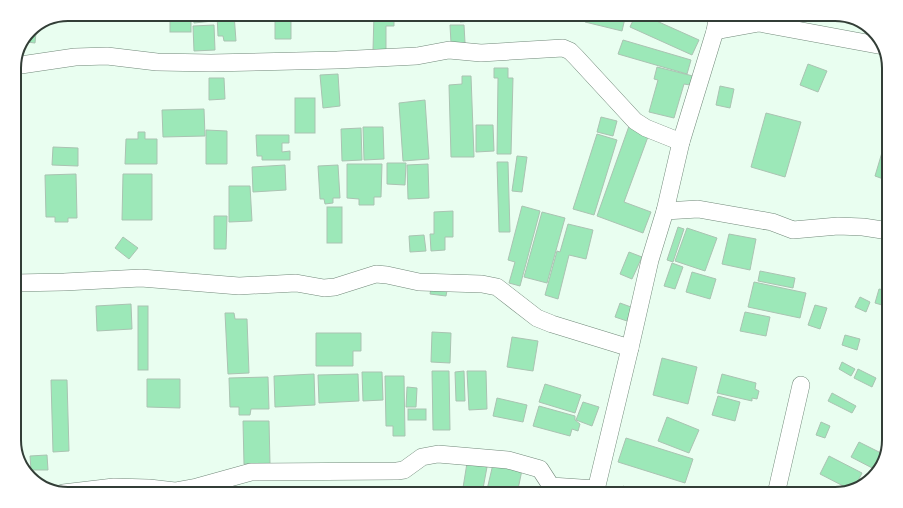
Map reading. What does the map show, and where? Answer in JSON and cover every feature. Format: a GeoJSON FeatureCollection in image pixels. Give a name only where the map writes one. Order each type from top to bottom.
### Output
{"type":"FeatureCollection","features":[{"type":"Feature","properties":{"kind":"street"},"geometry":{"type":"LineString","coordinates":[[597,487],[650,260],[665,211],[681,142],[717,21]]}},
{"type":"Feature","properties":{"kind":"street"},"geometry":{"type":"LineString","coordinates":[[715,31],[759,23],[876,45]]}},
{"type":"Feature","properties":{"kind":"street"},"geometry":{"type":"LineString","coordinates":[[21,65],[75,57],[107,56],[157,62],[337,60],[417,56],[449,50],[481,53],[564,48],[576,57],[635,121],[646,128],[681,142]]}},
{"type":"Feature","properties":{"kind":"street"},"geometry":{"type":"LineString","coordinates":[[665,211],[698,209],[772,222],[793,230],[838,226],[863,227],[882,230]]}},
{"type":"Feature","properties":{"kind":"street"},"geometry":{"type":"LineString","coordinates":[[21,283],[140,278],[240,286],[296,283],[324,288],[335,287],[376,274],[419,282],[482,284],[497,287],[537,318],[630,348]]}},
{"type":"Feature","properties":{"kind":"street"},"geometry":{"type":"LineString","coordinates":[[778,487],[801,385]]}},
{"type":"Feature","properties":{"kind":"street"},"geometry":{"type":"LineString","coordinates":[[197,487],[251,472],[397,471],[404,470],[422,457],[438,454],[508,460],[540,470],[551,486],[558,487]]}},
{"type":"Feature","properties":{"kind":"building"},"geometry":{"type":"Polygon","coordinates":[[[170,21],[191,21],[191,32],[170,32],[170,21]]]}},
{"type":"Feature","properties":{"kind":"building"},"geometry":{"type":"Polygon","coordinates":[[[194,21],[213,21],[194,23],[194,21]]]}},
{"type":"Feature","properties":{"kind":"building"},"geometry":{"type":"Polygon","coordinates":[[[217,21],[235,21],[236,41],[224,41],[223,36],[218,36],[217,21]]]}},
{"type":"Feature","properties":{"kind":"building"},"geometry":{"type":"Polygon","coordinates":[[[275,21],[291,21],[291,39],[275,39],[275,21]]]}},
{"type":"Feature","properties":{"kind":"building"},"geometry":{"type":"Polygon","coordinates":[[[374,21],[394,21],[394,26],[386,26],[386,51],[373,50],[374,21]]]}},
{"type":"Feature","properties":{"kind":"building"},"geometry":{"type":"Polygon","coordinates":[[[585,21],[624,21],[622,31],[585,21]]]}},
{"type":"Feature","properties":{"kind":"building"},"geometry":{"type":"Polygon","coordinates":[[[633,21],[657,21],[699,40],[692,55],[630,27],[633,21]]]}},
{"type":"Feature","properties":{"kind":"building"},"geometry":{"type":"Polygon","coordinates":[[[214,25],[215,50],[194,51],[193,26],[214,25]]]}},
{"type":"Feature","properties":{"kind":"building"},"geometry":{"type":"Polygon","coordinates":[[[450,25],[464,25],[465,43],[451,43],[450,25]]]}},
{"type":"Feature","properties":{"kind":"building"},"geometry":{"type":"Polygon","coordinates":[[[36,34],[35,43],[29,42],[36,34]]]}},
{"type":"Feature","properties":{"kind":"building"},"geometry":{"type":"Polygon","coordinates":[[[623,40],[691,60],[687,74],[618,54],[623,40]]]}},
{"type":"Feature","properties":{"kind":"building"},"geometry":{"type":"Polygon","coordinates":[[[808,64],[827,71],[818,92],[800,85],[808,64]]]}},
{"type":"Feature","properties":{"kind":"building"},"geometry":{"type":"Polygon","coordinates":[[[657,67],[693,76],[690,85],[684,84],[674,118],[649,112],[658,80],[654,79],[657,67]]]}},
{"type":"Feature","properties":{"kind":"building"},"geometry":{"type":"Polygon","coordinates":[[[494,68],[508,68],[508,78],[513,78],[511,154],[497,154],[498,78],[494,78],[494,68]]]}},
{"type":"Feature","properties":{"kind":"building"},"geometry":{"type":"Polygon","coordinates":[[[338,74],[340,106],[323,108],[320,75],[338,74]]]}},
{"type":"Feature","properties":{"kind":"building"},"geometry":{"type":"Polygon","coordinates":[[[462,76],[471,76],[474,157],[451,157],[449,85],[462,84],[462,76]]]}},
{"type":"Feature","properties":{"kind":"building"},"geometry":{"type":"Polygon","coordinates":[[[209,78],[224,78],[225,99],[209,100],[209,78]]]}},
{"type":"Feature","properties":{"kind":"building"},"geometry":{"type":"Polygon","coordinates":[[[720,86],[734,89],[730,108],[716,105],[720,86]]]}},
{"type":"Feature","properties":{"kind":"building"},"geometry":{"type":"Polygon","coordinates":[[[295,98],[315,98],[315,133],[295,133],[295,98]]]}},
{"type":"Feature","properties":{"kind":"building"},"geometry":{"type":"Polygon","coordinates":[[[425,100],[429,159],[403,161],[399,103],[425,100]]]}},
{"type":"Feature","properties":{"kind":"building"},"geometry":{"type":"Polygon","coordinates":[[[204,109],[205,136],[163,137],[162,110],[204,109]]]}},
{"type":"Feature","properties":{"kind":"building"},"geometry":{"type":"Polygon","coordinates":[[[766,113],[801,122],[785,177],[751,167],[766,113]]]}},
{"type":"Feature","properties":{"kind":"building"},"geometry":{"type":"Polygon","coordinates":[[[601,117],[617,121],[613,136],[597,132],[601,117]]]}},
{"type":"Feature","properties":{"kind":"building"},"geometry":{"type":"Polygon","coordinates":[[[476,125],[493,125],[494,151],[476,152],[476,125]]]}},
{"type":"Feature","properties":{"kind":"building"},"geometry":{"type":"Polygon","coordinates":[[[629,126],[649,134],[624,202],[651,212],[643,233],[597,216],[629,126]]]}},
{"type":"Feature","properties":{"kind":"building"},"geometry":{"type":"Polygon","coordinates":[[[363,127],[383,127],[384,159],[364,160],[363,127]]]}},
{"type":"Feature","properties":{"kind":"building"},"geometry":{"type":"Polygon","coordinates":[[[361,128],[362,160],[342,161],[341,129],[361,128]]]}},
{"type":"Feature","properties":{"kind":"building"},"geometry":{"type":"Polygon","coordinates":[[[206,130],[227,131],[227,164],[206,164],[206,130]]]}},
{"type":"Feature","properties":{"kind":"building"},"geometry":{"type":"Polygon","coordinates":[[[138,132],[145,132],[145,139],[157,139],[157,164],[125,164],[126,139],[138,139],[138,132]]]}},
{"type":"Feature","properties":{"kind":"building"},"geometry":{"type":"Polygon","coordinates":[[[597,134],[617,140],[594,215],[573,209],[597,134]]]}},
{"type":"Feature","properties":{"kind":"building"},"geometry":{"type":"Polygon","coordinates":[[[256,135],[289,135],[289,143],[282,143],[282,152],[290,151],[290,160],[262,160],[262,156],[257,156],[256,135]]]}},
{"type":"Feature","properties":{"kind":"building"},"geometry":{"type":"Polygon","coordinates":[[[53,147],[78,148],[78,166],[52,165],[53,147]]]}},
{"type":"Feature","properties":{"kind":"building"},"geometry":{"type":"Polygon","coordinates":[[[882,152],[882,178],[875,176],[882,152]]]}},
{"type":"Feature","properties":{"kind":"building"},"geometry":{"type":"Polygon","coordinates":[[[517,156],[527,157],[522,192],[512,191],[517,156]]]}},
{"type":"Feature","properties":{"kind":"building"},"geometry":{"type":"Polygon","coordinates":[[[497,162],[508,162],[510,232],[499,232],[497,162]]]}},
{"type":"Feature","properties":{"kind":"building"},"geometry":{"type":"Polygon","coordinates":[[[387,163],[406,163],[405,185],[387,184],[387,163]]]}},
{"type":"Feature","properties":{"kind":"building"},"geometry":{"type":"Polygon","coordinates":[[[347,164],[382,164],[381,197],[374,197],[374,205],[359,205],[359,199],[347,198],[347,164]]]}},
{"type":"Feature","properties":{"kind":"building"},"geometry":{"type":"Polygon","coordinates":[[[428,164],[429,198],[408,199],[407,165],[428,164]]]}},
{"type":"Feature","properties":{"kind":"building"},"geometry":{"type":"Polygon","coordinates":[[[285,165],[286,190],[253,192],[252,167],[285,165]]]}},
{"type":"Feature","properties":{"kind":"building"},"geometry":{"type":"Polygon","coordinates":[[[338,165],[340,198],[333,198],[333,203],[325,204],[324,199],[320,199],[318,166],[338,165]]]}},
{"type":"Feature","properties":{"kind":"building"},"geometry":{"type":"Polygon","coordinates":[[[76,174],[77,218],[68,218],[68,222],[55,222],[55,217],[46,217],[45,175],[76,174]]]}},
{"type":"Feature","properties":{"kind":"building"},"geometry":{"type":"Polygon","coordinates":[[[123,174],[152,174],[152,220],[122,220],[123,174]]]}},
{"type":"Feature","properties":{"kind":"building"},"geometry":{"type":"Polygon","coordinates":[[[229,186],[250,186],[252,221],[229,222],[229,186]]]}},
{"type":"Feature","properties":{"kind":"building"},"geometry":{"type":"Polygon","coordinates":[[[522,206],[540,211],[520,286],[509,283],[515,262],[508,260],[522,206]]]}},
{"type":"Feature","properties":{"kind":"building"},"geometry":{"type":"Polygon","coordinates":[[[327,207],[342,207],[342,243],[327,243],[327,207]]]}},
{"type":"Feature","properties":{"kind":"building"},"geometry":{"type":"Polygon","coordinates":[[[453,211],[453,237],[445,237],[445,250],[431,251],[430,234],[434,234],[434,212],[453,211]]]}},
{"type":"Feature","properties":{"kind":"building"},"geometry":{"type":"Polygon","coordinates":[[[542,212],[565,218],[547,283],[524,277],[542,212]]]}},
{"type":"Feature","properties":{"kind":"building"},"geometry":{"type":"Polygon","coordinates":[[[214,216],[227,216],[226,249],[214,249],[214,216]]]}},
{"type":"Feature","properties":{"kind":"building"},"geometry":{"type":"Polygon","coordinates":[[[568,224],[593,230],[586,259],[569,255],[558,299],[545,295],[557,251],[560,252],[568,224]]]}},
{"type":"Feature","properties":{"kind":"building"},"geometry":{"type":"Polygon","coordinates":[[[678,227],[684,229],[673,262],[667,260],[678,227]]]}},
{"type":"Feature","properties":{"kind":"building"},"geometry":{"type":"Polygon","coordinates":[[[687,228],[717,238],[705,271],[675,261],[687,228]]]}},
{"type":"Feature","properties":{"kind":"building"},"geometry":{"type":"Polygon","coordinates":[[[729,234],[756,239],[750,270],[722,264],[729,234]]]}},
{"type":"Feature","properties":{"kind":"building"},"geometry":{"type":"Polygon","coordinates":[[[424,235],[426,251],[410,252],[409,236],[424,235]]]}},
{"type":"Feature","properties":{"kind":"building"},"geometry":{"type":"Polygon","coordinates":[[[123,237],[138,248],[129,259],[115,248],[123,237]]]}},
{"type":"Feature","properties":{"kind":"building"},"geometry":{"type":"Polygon","coordinates":[[[629,252],[642,257],[632,279],[620,274],[629,252]]]}},
{"type":"Feature","properties":{"kind":"building"},"geometry":{"type":"Polygon","coordinates":[[[672,263],[683,267],[675,289],[664,286],[672,263]]]}},
{"type":"Feature","properties":{"kind":"building"},"geometry":{"type":"Polygon","coordinates":[[[760,271],[795,278],[793,288],[758,281],[760,271]]]}},
{"type":"Feature","properties":{"kind":"building"},"geometry":{"type":"Polygon","coordinates":[[[692,272],[716,279],[710,299],[686,292],[692,272]]]}},
{"type":"Feature","properties":{"kind":"building"},"geometry":{"type":"Polygon","coordinates":[[[754,282],[806,293],[800,318],[748,307],[754,282]]]}},
{"type":"Feature","properties":{"kind":"building"},"geometry":{"type":"Polygon","coordinates":[[[432,283],[448,285],[446,296],[430,294],[432,283]]]}},
{"type":"Feature","properties":{"kind":"building"},"geometry":{"type":"Polygon","coordinates":[[[879,289],[882,290],[882,305],[875,303],[879,289]]]}},
{"type":"Feature","properties":{"kind":"building"},"geometry":{"type":"Polygon","coordinates":[[[860,297],[870,302],[866,312],[855,307],[860,297]]]}},
{"type":"Feature","properties":{"kind":"building"},"geometry":{"type":"Polygon","coordinates":[[[620,303],[631,307],[627,321],[615,317],[620,303]]]}},
{"type":"Feature","properties":{"kind":"building"},"geometry":{"type":"Polygon","coordinates":[[[131,304],[132,329],[97,331],[96,306],[131,304]]]}},
{"type":"Feature","properties":{"kind":"building"},"geometry":{"type":"Polygon","coordinates":[[[815,305],[827,308],[820,329],[808,325],[815,305]]]}},
{"type":"Feature","properties":{"kind":"building"},"geometry":{"type":"Polygon","coordinates":[[[138,306],[148,306],[148,370],[138,370],[138,306]]]}},
{"type":"Feature","properties":{"kind":"building"},"geometry":{"type":"Polygon","coordinates":[[[745,312],[770,317],[766,336],[740,331],[745,312]]]}},
{"type":"Feature","properties":{"kind":"building"},"geometry":{"type":"Polygon","coordinates":[[[225,313],[234,313],[235,319],[247,319],[249,373],[228,374],[225,313]]]}},
{"type":"Feature","properties":{"kind":"building"},"geometry":{"type":"Polygon","coordinates":[[[432,332],[451,333],[450,363],[431,362],[432,332]]]}},
{"type":"Feature","properties":{"kind":"building"},"geometry":{"type":"Polygon","coordinates":[[[316,333],[361,333],[361,351],[353,351],[353,366],[316,366],[316,333]]]}},
{"type":"Feature","properties":{"kind":"building"},"geometry":{"type":"Polygon","coordinates":[[[845,335],[860,339],[857,350],[842,345],[845,335]]]}},
{"type":"Feature","properties":{"kind":"building"},"geometry":{"type":"Polygon","coordinates":[[[512,337],[538,341],[533,371],[507,367],[512,337]]]}},
{"type":"Feature","properties":{"kind":"building"},"geometry":{"type":"Polygon","coordinates":[[[662,358],[697,367],[688,404],[653,395],[662,358]]]}},
{"type":"Feature","properties":{"kind":"building"},"geometry":{"type":"Polygon","coordinates":[[[842,362],[855,369],[851,376],[839,369],[842,362]]]}},
{"type":"Feature","properties":{"kind":"building"},"geometry":{"type":"Polygon","coordinates":[[[858,369],[876,378],[872,387],[854,378],[858,369]]]}},
{"type":"Feature","properties":{"kind":"building"},"geometry":{"type":"Polygon","coordinates":[[[432,371],[449,371],[450,430],[433,430],[432,371]]]}},
{"type":"Feature","properties":{"kind":"building"},"geometry":{"type":"Polygon","coordinates":[[[464,371],[465,401],[456,401],[455,372],[464,371]]]}},
{"type":"Feature","properties":{"kind":"building"},"geometry":{"type":"Polygon","coordinates":[[[467,371],[486,371],[487,409],[469,410],[467,371]]]}},
{"type":"Feature","properties":{"kind":"building"},"geometry":{"type":"Polygon","coordinates":[[[362,372],[382,372],[383,400],[363,401],[362,372]]]}},
{"type":"Feature","properties":{"kind":"building"},"geometry":{"type":"Polygon","coordinates":[[[314,374],[315,405],[275,407],[274,376],[314,374]]]}},
{"type":"Feature","properties":{"kind":"building"},"geometry":{"type":"Polygon","coordinates":[[[358,374],[359,401],[319,403],[318,375],[358,374]]]}},
{"type":"Feature","properties":{"kind":"building"},"geometry":{"type":"Polygon","coordinates":[[[722,374],[756,383],[755,389],[759,391],[757,399],[752,398],[752,401],[717,393],[722,374]]]}},
{"type":"Feature","properties":{"kind":"building"},"geometry":{"type":"Polygon","coordinates":[[[385,376],[404,376],[405,436],[393,436],[393,426],[386,426],[385,376]]]}},
{"type":"Feature","properties":{"kind":"building"},"geometry":{"type":"Polygon","coordinates":[[[268,377],[269,409],[251,409],[250,415],[239,415],[239,407],[230,407],[229,378],[268,377]]]}},
{"type":"Feature","properties":{"kind":"building"},"geometry":{"type":"Polygon","coordinates":[[[147,379],[180,379],[180,408],[147,407],[147,379]]]}},
{"type":"Feature","properties":{"kind":"building"},"geometry":{"type":"Polygon","coordinates":[[[51,380],[67,380],[69,451],[53,452],[51,380]]]}},
{"type":"Feature","properties":{"kind":"building"},"geometry":{"type":"Polygon","coordinates":[[[545,384],[581,395],[575,413],[539,402],[545,384]]]}},
{"type":"Feature","properties":{"kind":"building"},"geometry":{"type":"Polygon","coordinates":[[[407,387],[417,388],[416,407],[406,407],[407,387]]]}},
{"type":"Feature","properties":{"kind":"building"},"geometry":{"type":"Polygon","coordinates":[[[832,393],[856,406],[852,413],[828,401],[832,393]]]}},
{"type":"Feature","properties":{"kind":"building"},"geometry":{"type":"Polygon","coordinates":[[[718,396],[740,402],[735,421],[712,415],[718,396]]]}},
{"type":"Feature","properties":{"kind":"building"},"geometry":{"type":"Polygon","coordinates":[[[497,398],[527,405],[523,422],[493,416],[497,398]]]}},
{"type":"Feature","properties":{"kind":"building"},"geometry":{"type":"Polygon","coordinates":[[[583,402],[599,407],[592,426],[576,420],[583,402]]]}},
{"type":"Feature","properties":{"kind":"building"},"geometry":{"type":"Polygon","coordinates":[[[539,406],[575,416],[575,420],[580,424],[578,431],[572,429],[570,436],[533,426],[539,406]]]}},
{"type":"Feature","properties":{"kind":"building"},"geometry":{"type":"Polygon","coordinates":[[[408,409],[426,409],[426,420],[408,420],[408,409]]]}},
{"type":"Feature","properties":{"kind":"building"},"geometry":{"type":"Polygon","coordinates":[[[667,417],[699,430],[689,453],[658,441],[667,417]]]}},
{"type":"Feature","properties":{"kind":"building"},"geometry":{"type":"Polygon","coordinates":[[[243,421],[269,421],[270,464],[244,464],[243,421]]]}},
{"type":"Feature","properties":{"kind":"building"},"geometry":{"type":"Polygon","coordinates":[[[821,422],[830,426],[825,438],[816,435],[821,422]]]}},
{"type":"Feature","properties":{"kind":"building"},"geometry":{"type":"Polygon","coordinates":[[[626,438],[693,459],[685,483],[618,462],[626,438]]]}},
{"type":"Feature","properties":{"kind":"building"},"geometry":{"type":"Polygon","coordinates":[[[859,442],[880,452],[876,464],[873,468],[851,457],[859,442]]]}},
{"type":"Feature","properties":{"kind":"building"},"geometry":{"type":"Polygon","coordinates":[[[47,455],[48,470],[32,470],[30,456],[47,455]]]}},
{"type":"Feature","properties":{"kind":"building"},"geometry":{"type":"Polygon","coordinates":[[[829,456],[862,473],[858,481],[844,486],[820,474],[829,456]]]}},
{"type":"Feature","properties":{"kind":"building"},"geometry":{"type":"Polygon","coordinates":[[[467,463],[487,467],[483,487],[463,487],[467,463]]]}},
{"type":"Feature","properties":{"kind":"building"},"geometry":{"type":"Polygon","coordinates":[[[493,464],[522,470],[518,487],[488,487],[493,464]]]}}]}
